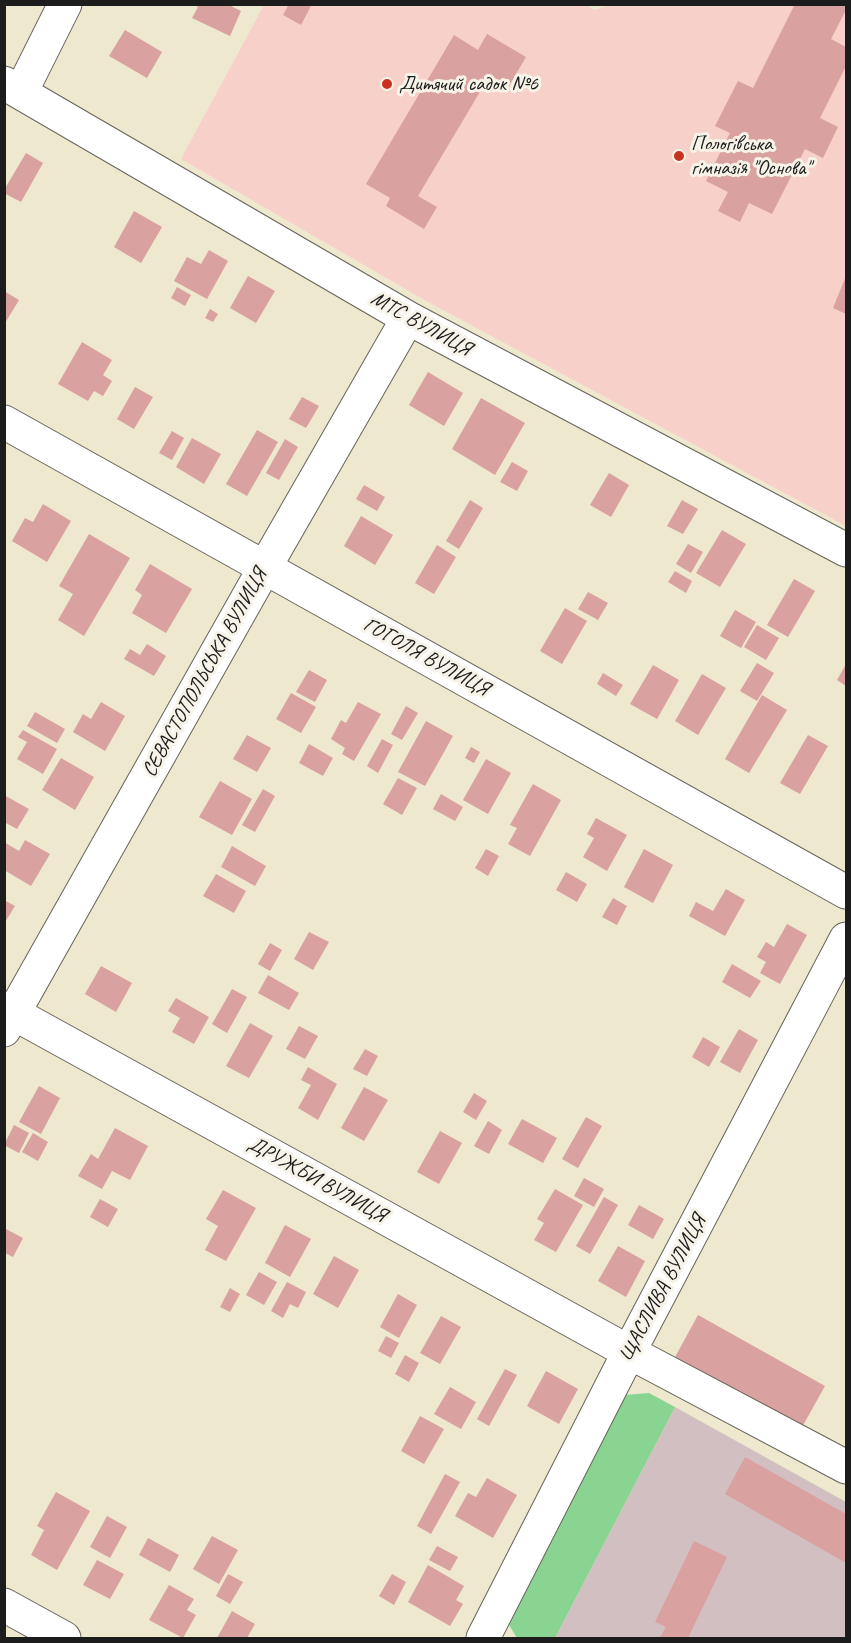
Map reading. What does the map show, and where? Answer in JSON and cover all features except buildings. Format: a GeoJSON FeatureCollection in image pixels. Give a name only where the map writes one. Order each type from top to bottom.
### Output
{"type":"FeatureCollection","features":[{"type":"Feature","properties":{"kind":"street"},"geometry":{"type":"LineString","coordinates":[[13,88],[65,4]]}},
{"type":"Feature","properties":{"kind":"street","name":"МТС ВУЛИЦЯ"},"geometry":{"type":"LineString","coordinates":[[13,88],[408,318],[846,550]]}},
{"type":"Feature","properties":{"kind":"street","name":"СЕВАСТОПОЛЬСЬКА ВУЛИЦЯ"},"geometry":{"type":"LineString","coordinates":[[8,1017],[408,318]]}},
{"type":"Feature","properties":{"kind":"street","name":"ГОГОЛЯ ВУЛИЦЯ"},"geometry":{"type":"LineString","coordinates":[[4,422],[846,892]]}},
{"type":"Feature","properties":{"kind":"street","name":"ЩАСЛИВА ВУЛИЦЯ"},"geometry":{"type":"LineString","coordinates":[[483,1638],[628,1352],[846,939]]}},
{"type":"Feature","properties":{"kind":"street","name":"ДРУЖБИ ВУЛИЦЯ"},"geometry":{"type":"LineString","coordinates":[[8,1017],[628,1352],[846,1467]]}},
{"type":"Feature","properties":{"kind":"street"},"geometry":{"type":"LineString","coordinates":[[4,1605],[64,1638]]}},
{"type":"Feature","properties":{"kind":"shaded area","name":"Пологівська гімназія \"Основа\""},"geometry":{"type":"Polygon","coordinates":[[[585,4],[594,10],[615,4],[846,5],[846,526],[428,302],[181,159],[264,5],[585,4]]]}},
{"type":"Feature","properties":{"kind":"shaded area"},"geometry":{"type":"Polygon","coordinates":[[[675,1407],[846,1502],[846,1638],[555,1638],[675,1407]]]}},
{"type":"Feature","properties":{"kind":"green space"},"geometry":{"type":"Polygon","coordinates":[[[649,1393],[675,1407],[555,1638],[517,1638],[509,1625],[624,1395],[649,1393]]]}},
{"type":"Feature","properties":{"kind":"place","name":"Дитячий садок №6"},"geometry":{"type":"Point","coordinates":[387,84]}},
{"type":"Feature","properties":{"kind":"place","name":"Пологівська гімназія \"Основа\""},"geometry":{"type":"Point","coordinates":[679,156]}}]}
